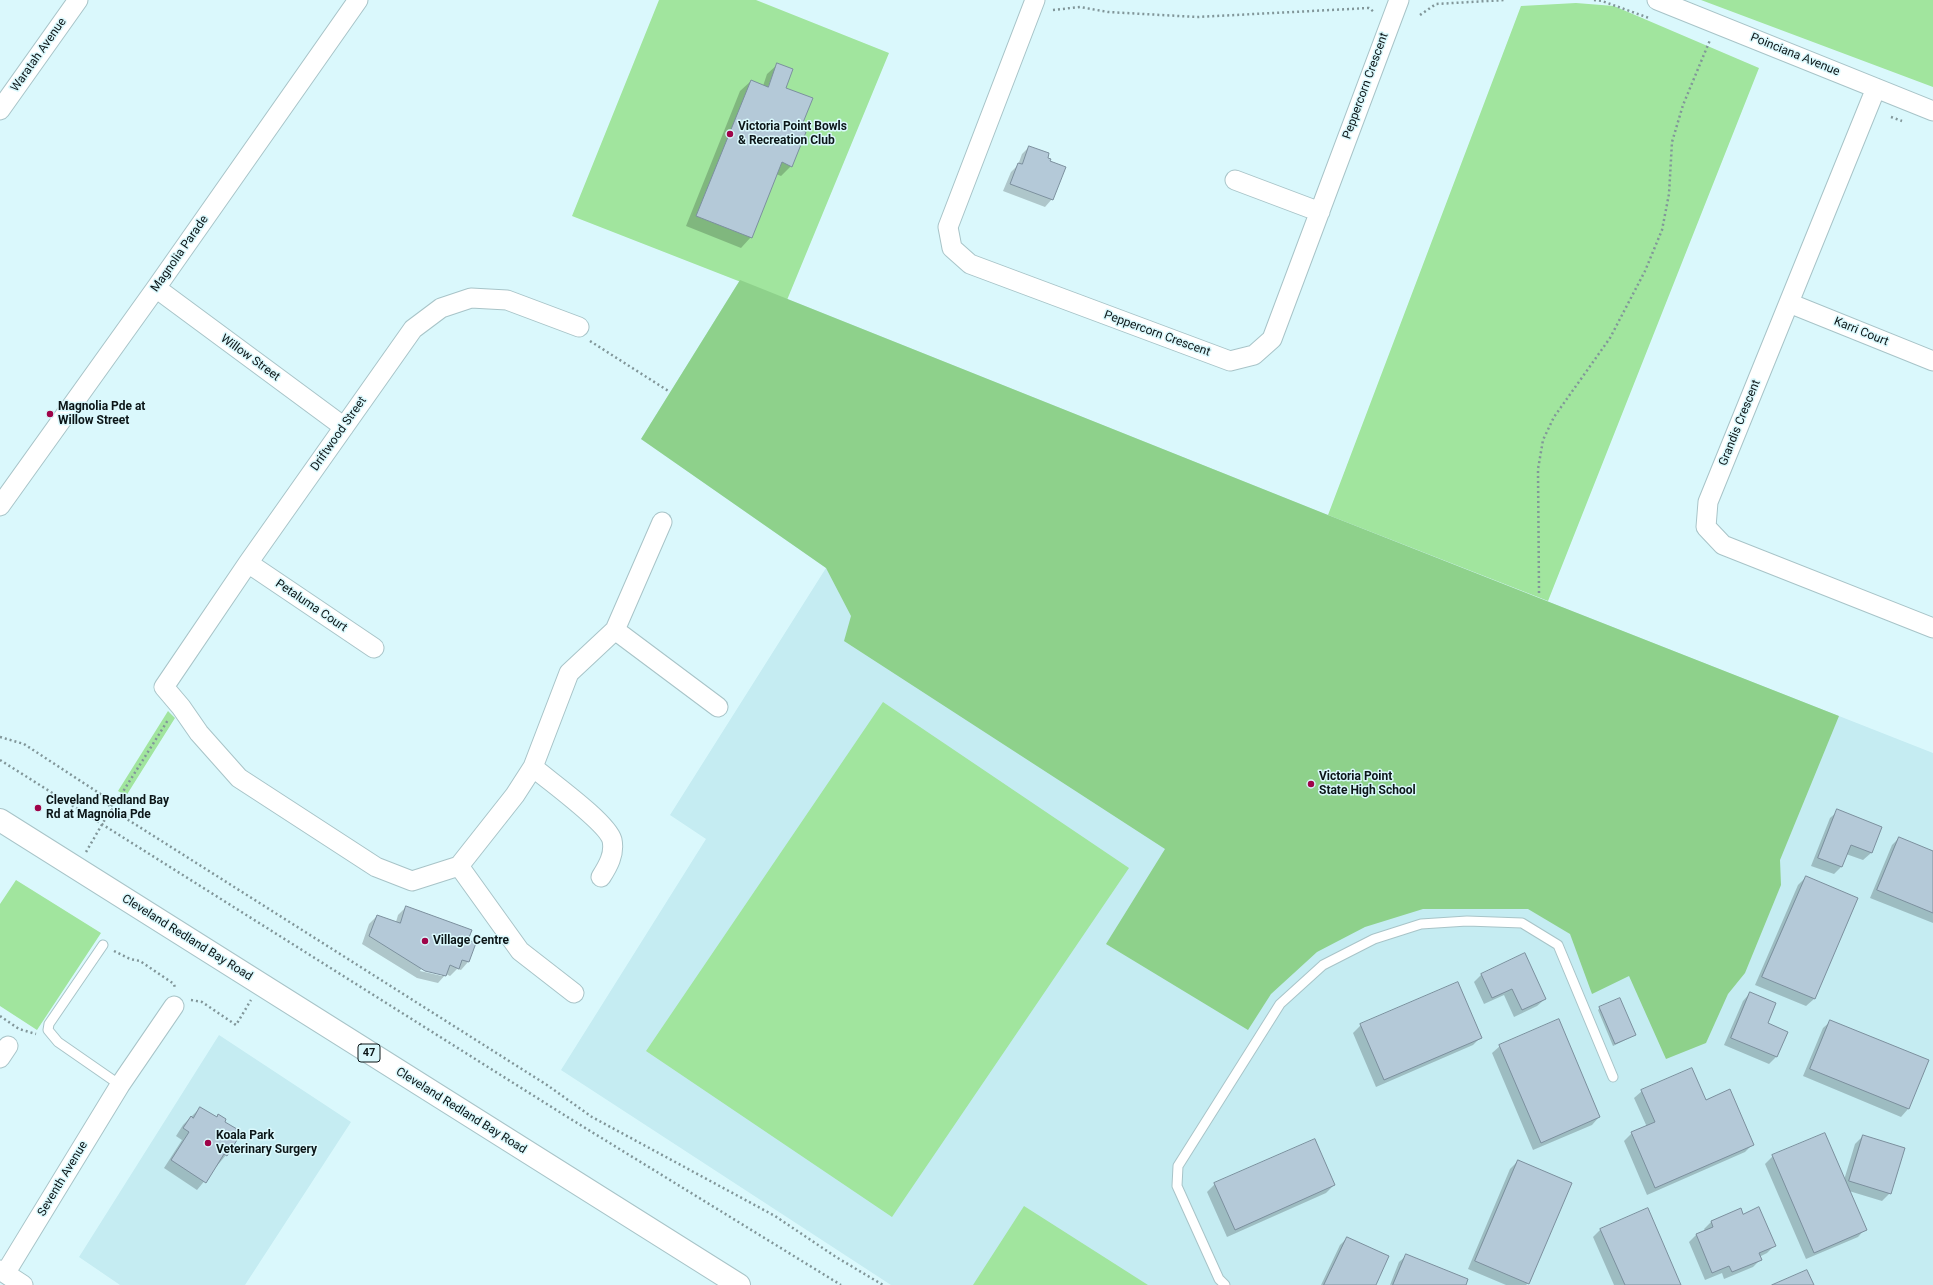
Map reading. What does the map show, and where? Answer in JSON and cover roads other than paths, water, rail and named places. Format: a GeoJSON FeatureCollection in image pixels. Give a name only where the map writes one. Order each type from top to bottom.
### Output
{"type":"FeatureCollection","features":[{"type":"Feature","properties":{"kind":"highway","name":"Cleveland Redland Bay Road"},"geometry":{"type":"LineString","coordinates":[[0,820],[739,1285]]}},
{"type":"Feature","properties":{"kind":"street","name":"Waratah Avenue"},"geometry":{"type":"LineString","coordinates":[[0,110],[78,0]]}},
{"type":"Feature","properties":{"kind":"street","name":"Magnolia Parade"},"geometry":{"type":"LineString","coordinates":[[0,506],[156,288],[358,0]]}},
{"type":"Feature","properties":{"kind":"street","name":"Peppercorn Crescent"},"geometry":{"type":"LineString","coordinates":[[1036,0],[948,227],[952,248],[970,264],[1230,361],[1254,355],[1272,339],[1399,0]]}},
{"type":"Feature","properties":{"kind":"street","name":"Poinciana Avenue"},"geometry":{"type":"LineString","coordinates":[[1657,0],[1718,23],[1933,111]]}},
{"type":"Feature","properties":{"kind":"street","name":"Grandis Crescent"},"geometry":{"type":"LineString","coordinates":[[1876,88],[1708,502],[1706,527],[1723,545],[1933,628]]}},
{"type":"Feature","properties":{"kind":"street"},"geometry":{"type":"LineString","coordinates":[[1235,180],[1320,212]]}},
{"type":"Feature","properties":{"kind":"street","name":"Willow Street"},"geometry":{"type":"LineString","coordinates":[[156,288],[344,427]]}},
{"type":"Feature","properties":{"kind":"street","name":"Driftwood Street"},"geometry":{"type":"LineString","coordinates":[[459,866],[412,881],[376,867],[239,778],[198,733],[181,707],[164,687],[248,563],[414,329],[441,308],[472,298],[507,300],[579,327]]}},
{"type":"Feature","properties":{"kind":"street","name":"Karri Court"},"geometry":{"type":"LineString","coordinates":[[1789,303],[1933,362]]}},
{"type":"Feature","properties":{"kind":"street"},"geometry":{"type":"LineString","coordinates":[[574,993],[520,951],[459,866],[515,795],[533,767],[569,673],[616,630],[662,522]]}},
{"type":"Feature","properties":{"kind":"street","name":"Petaluma Court"},"geometry":{"type":"LineString","coordinates":[[248,563],[374,648]]}},
{"type":"Feature","properties":{"kind":"street"},"geometry":{"type":"LineString","coordinates":[[616,630],[718,707]]}},
{"type":"Feature","properties":{"kind":"street"},"geometry":{"type":"LineString","coordinates":[[533,767],[601,824],[612,840],[611,861],[601,877]]}},
{"type":"Feature","properties":{"kind":"street","name":"Seventh Avenue"},"geometry":{"type":"LineString","coordinates":[[3,1271],[120,1084],[180,1000]]}},
{"type":"Feature","properties":{"kind":"street"},"geometry":{"type":"LineString","coordinates":[[3,1271],[23,1285]]}},
{"type":"Feature","properties":{"kind":"lane"},"geometry":{"type":"LineString","coordinates":[[1225,1285],[1219,1279],[1177,1186],[1178,1166],[1280,1004],[1323,965],[1374,939],[1421,924],[1467,921],[1522,923],[1558,945],[1614,1077]]}},
{"type":"Feature","properties":{"kind":"lane"},"geometry":{"type":"LineString","coordinates":[[103,944],[49,1024],[48,1030],[58,1042],[120,1084]]}},
{"type":"Feature","properties":{"kind":"place","name":"Victoria Point Bowls & Recreation Club"},"geometry":{"type":"Point","coordinates":[730,134]}},
{"type":"Feature","properties":{"kind":"place","name":"Magnolia Pde at Willow Street"},"geometry":{"type":"Point","coordinates":[50,414]}},
{"type":"Feature","properties":{"kind":"place","name":"Victoria Point State High School"},"geometry":{"type":"Point","coordinates":[1311,784]}},
{"type":"Feature","properties":{"kind":"place","name":"Cleveland Redland Bay Rd at Magnolia Pde"},"geometry":{"type":"Point","coordinates":[38,808]}},
{"type":"Feature","properties":{"kind":"place","name":"Village Centre"},"geometry":{"type":"Point","coordinates":[425,941]}},
{"type":"Feature","properties":{"kind":"place","name":"Koala Park Veterinary Surgery"},"geometry":{"type":"Point","coordinates":[208,1143]}}]}
